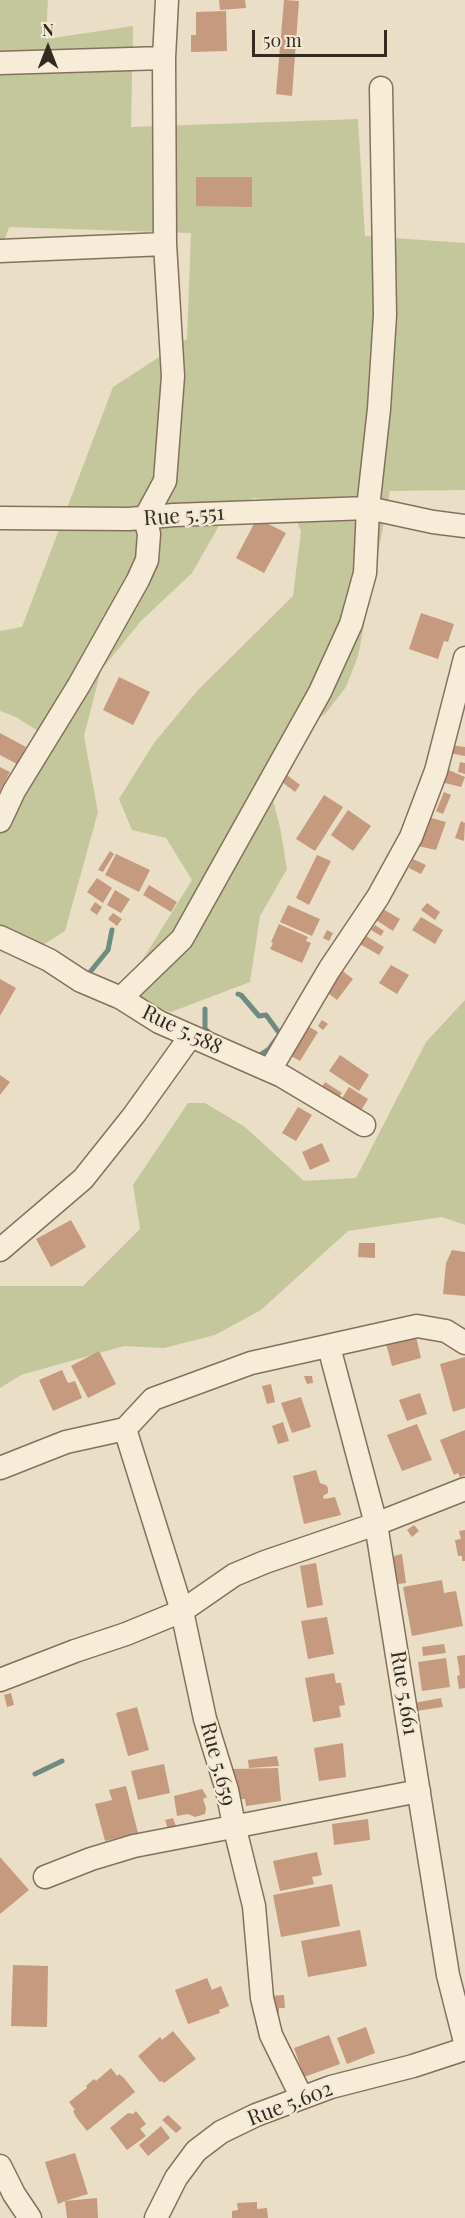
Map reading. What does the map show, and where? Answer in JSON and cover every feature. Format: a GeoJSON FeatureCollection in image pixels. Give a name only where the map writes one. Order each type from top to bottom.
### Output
{"type":"FeatureCollection","features":[{"type":"Feature","properties":{"kind":"street"},"geometry":{"type":"LineString","coordinates":[[0,821],[14,791],[79,685],[138,580],[147,560],[149,534],[145,518],[165,481],[173,376],[165,244],[164,58],[167,0]]}},
{"type":"Feature","properties":{"kind":"street"},"geometry":{"type":"LineString","coordinates":[[0,63],[164,58]]}},
{"type":"Feature","properties":{"kind":"street"},"geometry":{"type":"LineString","coordinates":[[121,998],[182,939],[320,692],[351,624],[365,573],[368,508],[379,409],[385,315],[381,88]]}},
{"type":"Feature","properties":{"kind":"street"},"geometry":{"type":"LineString","coordinates":[[0,251],[165,244]]}},
{"type":"Feature","properties":{"kind":"street","name":"Rue 5.551"},"geometry":{"type":"LineString","coordinates":[[0,518],[41,520],[145,518],[174,514],[368,508],[433,522],[465,526]]}},
{"type":"Feature","properties":{"kind":"street"},"geometry":{"type":"LineString","coordinates":[[270,1070],[328,970],[378,897],[411,837],[436,771],[465,658]]}},
{"type":"Feature","properties":{"kind":"street","name":"Rue 5.588"},"geometry":{"type":"LineString","coordinates":[[0,937],[49,960],[81,981],[121,998],[159,1022],[282,1076],[364,1125]]}},
{"type":"Feature","properties":{"kind":"street"},"geometry":{"type":"LineString","coordinates":[[0,1250],[83,1179],[134,1115],[190,1037]]}},
{"type":"Feature","properties":{"kind":"street"},"geometry":{"type":"LineString","coordinates":[[0,1468],[66,1442],[125,1429],[153,1399],[251,1363],[417,1326],[446,1331],[465,1343]]}},
{"type":"Feature","properties":{"kind":"street","name":"Rue 5.661"},"geometry":{"type":"LineString","coordinates":[[329,1347],[376,1524],[448,1975],[465,2043]]}},
{"type":"Feature","properties":{"kind":"street","name":"Rue 5.659"},"geometry":{"type":"LineString","coordinates":[[125,1429],[182,1611],[206,1719],[227,1790],[254,1906],[262,1998],[271,2034],[302,2098]]}},
{"type":"Feature","properties":{"kind":"street"},"geometry":{"type":"LineString","coordinates":[[0,1680],[182,1611],[234,1575],[265,1562],[376,1524],[465,1489]]}},
{"type":"Feature","properties":{"kind":"street"},"geometry":{"type":"LineString","coordinates":[[45,1877],[91,1859],[135,1846],[419,1791]]}},
{"type":"Feature","properties":{"kind":"street","name":"Rue 5.602"},"geometry":{"type":"LineString","coordinates":[[156,2218],[176,2178],[196,2151],[220,2132],[256,2115],[331,2087],[413,2066],[465,2049]]}},
{"type":"Feature","properties":{"kind":"street"},"geometry":{"type":"LineString","coordinates":[[0,2166],[7,2198],[30,2218]]}},
{"type":"Feature","properties":{"kind":"green space"},"geometry":{"type":"Polygon","coordinates":[[[0,0],[48,0],[46,39],[133,26],[131,127],[358,119],[365,236],[465,243],[465,490],[390,491],[358,656],[346,687],[325,714],[296,732],[270,789],[280,827],[287,869],[260,916],[250,982],[171,1012],[140,1003],[128,983],[192,880],[166,838],[132,830],[119,799],[154,743],[198,690],[293,596],[301,531],[288,501],[253,498],[224,517],[192,573],[141,621],[101,670],[84,736],[98,812],[65,931],[38,948],[0,929],[0,820],[55,742],[16,717],[0,711],[0,631],[22,627],[113,387],[187,339],[191,233],[9,227],[0,253],[0,0]]]}},
{"type":"Feature","properties":{"kind":"green space"},"geometry":{"type":"Polygon","coordinates":[[[465,1000],[465,1225],[442,1217],[348,1231],[261,1310],[215,1335],[164,1348],[124,1346],[21,1375],[0,1388],[0,1286],[83,1286],[140,1229],[133,1185],[188,1103],[205,1103],[245,1127],[304,1181],[356,1178],[426,1042],[465,1000]]]}},
{"type":"Feature","properties":{"kind":"building"},"geometry":{"type":"Polygon","coordinates":[[[219,0],[245,0],[246,8],[220,10],[219,0]]]}},
{"type":"Feature","properties":{"kind":"building"},"geometry":{"type":"Polygon","coordinates":[[[284,0],[299,1],[292,96],[276,94],[284,0]]]}},
{"type":"Feature","properties":{"kind":"building"},"geometry":{"type":"Polygon","coordinates":[[[226,11],[227,51],[191,52],[191,35],[196,35],[196,12],[226,11]]]}},
{"type":"Feature","properties":{"kind":"building"},"geometry":{"type":"Polygon","coordinates":[[[196,177],[252,177],[252,207],[196,206],[196,177]]]}},
{"type":"Feature","properties":{"kind":"building"},"geometry":{"type":"Polygon","coordinates":[[[257,518],[286,533],[264,573],[236,558],[257,518]]]}},
{"type":"Feature","properties":{"kind":"building"},"geometry":{"type":"Polygon","coordinates":[[[421,613],[454,624],[448,642],[444,641],[438,659],[409,649],[421,613]]]}},
{"type":"Feature","properties":{"kind":"building"},"geometry":{"type":"Polygon","coordinates":[[[119,677],[150,692],[133,725],[103,710],[119,677]]]}},
{"type":"Feature","properties":{"kind":"building"},"geometry":{"type":"Polygon","coordinates":[[[0,733],[26,747],[17,764],[0,755],[0,733]]]}},
{"type":"Feature","properties":{"kind":"building"},"geometry":{"type":"Polygon","coordinates":[[[450,745],[465,747],[465,756],[449,753],[450,745]]]}},
{"type":"Feature","properties":{"kind":"building"},"geometry":{"type":"Polygon","coordinates":[[[460,762],[465,763],[465,774],[458,772],[460,762]]]}},
{"type":"Feature","properties":{"kind":"building"},"geometry":{"type":"Polygon","coordinates":[[[0,767],[10,772],[0,791],[0,767]]]}},
{"type":"Feature","properties":{"kind":"building"},"geometry":{"type":"Polygon","coordinates":[[[442,767],[465,777],[461,787],[437,781],[442,767]]]}},
{"type":"Feature","properties":{"kind":"building"},"geometry":{"type":"Polygon","coordinates":[[[287,775],[300,785],[295,792],[282,782],[287,775]]]}},
{"type":"Feature","properties":{"kind":"building"},"geometry":{"type":"Polygon","coordinates":[[[444,792],[451,795],[443,814],[436,811],[444,792]]]}},
{"type":"Feature","properties":{"kind":"building"},"geometry":{"type":"Polygon","coordinates":[[[324,795],[343,807],[315,851],[296,839],[324,795]]]}},
{"type":"Feature","properties":{"kind":"building"},"geometry":{"type":"Polygon","coordinates":[[[348,810],[371,826],[353,851],[331,835],[348,810]]]}},
{"type":"Feature","properties":{"kind":"building"},"geometry":{"type":"Polygon","coordinates":[[[424,816],[446,822],[436,850],[413,845],[424,816]]]}},
{"type":"Feature","properties":{"kind":"building"},"geometry":{"type":"Polygon","coordinates":[[[461,821],[465,823],[464,841],[455,838],[461,821]]]}},
{"type":"Feature","properties":{"kind":"building"},"geometry":{"type":"Polygon","coordinates":[[[110,851],[114,854],[103,872],[98,870],[110,851]]]}},
{"type":"Feature","properties":{"kind":"building"},"geometry":{"type":"Polygon","coordinates":[[[116,854],[150,870],[139,892],[105,875],[116,854]]]}},
{"type":"Feature","properties":{"kind":"building"},"geometry":{"type":"Polygon","coordinates":[[[317,855],[331,861],[309,905],[296,898],[317,855]]]}},
{"type":"Feature","properties":{"kind":"building"},"geometry":{"type":"Polygon","coordinates":[[[413,859],[426,865],[421,874],[409,868],[413,859]]]}},
{"type":"Feature","properties":{"kind":"building"},"geometry":{"type":"Polygon","coordinates":[[[97,878],[112,888],[103,903],[87,892],[97,878]]]}},
{"type":"Feature","properties":{"kind":"building"},"geometry":{"type":"Polygon","coordinates":[[[149,885],[177,902],[171,912],[143,895],[149,885]]]}},
{"type":"Feature","properties":{"kind":"building"},"geometry":{"type":"Polygon","coordinates":[[[115,890],[130,899],[121,913],[107,905],[115,890]]]}},
{"type":"Feature","properties":{"kind":"building"},"geometry":{"type":"Polygon","coordinates":[[[95,902],[102,907],[97,915],[90,910],[95,902]]]}},
{"type":"Feature","properties":{"kind":"building"},"geometry":{"type":"Polygon","coordinates":[[[427,903],[440,912],[435,920],[421,910],[427,903]]]}},
{"type":"Feature","properties":{"kind":"building"},"geometry":{"type":"Polygon","coordinates":[[[288,905],[320,919],[312,936],[280,922],[288,905]]]}},
{"type":"Feature","properties":{"kind":"building"},"geometry":{"type":"Polygon","coordinates":[[[383,909],[400,919],[393,931],[376,920],[383,909]]]}},
{"type":"Feature","properties":{"kind":"building"},"geometry":{"type":"Polygon","coordinates":[[[113,913],[122,919],[117,926],[108,919],[113,913]]]}},
{"type":"Feature","properties":{"kind":"building"},"geometry":{"type":"Polygon","coordinates":[[[421,917],[443,930],[435,944],[412,930],[421,917]]]}},
{"type":"Feature","properties":{"kind":"building"},"geometry":{"type":"Polygon","coordinates":[[[279,924],[308,937],[306,941],[311,943],[302,963],[270,949],[279,924]]]}},
{"type":"Feature","properties":{"kind":"building"},"geometry":{"type":"Polygon","coordinates":[[[375,925],[384,931],[381,936],[371,930],[375,925]]]}},
{"type":"Feature","properties":{"kind":"building"},"geometry":{"type":"Polygon","coordinates":[[[327,930],[333,933],[329,941],[323,938],[327,930]]]}},
{"type":"Feature","properties":{"kind":"building"},"geometry":{"type":"Polygon","coordinates":[[[363,934],[384,947],[379,955],[358,943],[363,934]]]}},
{"type":"Feature","properties":{"kind":"building"},"geometry":{"type":"Polygon","coordinates":[[[391,965],[409,975],[397,994],[379,983],[391,965]]]}},
{"type":"Feature","properties":{"kind":"building"},"geometry":{"type":"Polygon","coordinates":[[[340,969],[353,979],[337,1000],[324,990],[340,969]]]}},
{"type":"Feature","properties":{"kind":"building"},"geometry":{"type":"Polygon","coordinates":[[[0,979],[16,988],[0,1016],[0,979]]]}},
{"type":"Feature","properties":{"kind":"building"},"geometry":{"type":"Polygon","coordinates":[[[322,1020],[328,1024],[323,1030],[318,1026],[322,1020]]]}},
{"type":"Feature","properties":{"kind":"building"},"geometry":{"type":"Polygon","coordinates":[[[301,1022],[318,1032],[300,1061],[284,1052],[301,1022]]]}},
{"type":"Feature","properties":{"kind":"building"},"geometry":{"type":"Polygon","coordinates":[[[340,1055],[369,1075],[359,1091],[329,1071],[340,1055]]]}},
{"type":"Feature","properties":{"kind":"building"},"geometry":{"type":"Polygon","coordinates":[[[0,1075],[10,1082],[0,1095],[0,1075]]]}},
{"type":"Feature","properties":{"kind":"building"},"geometry":{"type":"Polygon","coordinates":[[[325,1082],[342,1093],[335,1103],[318,1093],[325,1082]]]}},
{"type":"Feature","properties":{"kind":"building"},"geometry":{"type":"Polygon","coordinates":[[[349,1087],[368,1099],[357,1117],[338,1105],[349,1087]]]}},
{"type":"Feature","properties":{"kind":"building"},"geometry":{"type":"Polygon","coordinates":[[[298,1107],[312,1115],[296,1141],[282,1133],[298,1107]]]}},
{"type":"Feature","properties":{"kind":"building"},"geometry":{"type":"Polygon","coordinates":[[[322,1143],[330,1161],[310,1170],[302,1152],[322,1143]]]}},
{"type":"Feature","properties":{"kind":"building"},"geometry":{"type":"Polygon","coordinates":[[[71,1220],[86,1247],[51,1267],[36,1239],[71,1220]]]}},
{"type":"Feature","properties":{"kind":"building"},"geometry":{"type":"Polygon","coordinates":[[[359,1243],[375,1243],[375,1258],[358,1257],[359,1243]]]}},
{"type":"Feature","properties":{"kind":"building"},"geometry":{"type":"Polygon","coordinates":[[[452,1250],[465,1252],[465,1296],[443,1294],[446,1263],[452,1250]]]}},
{"type":"Feature","properties":{"kind":"building"},"geometry":{"type":"Polygon","coordinates":[[[415,1332],[421,1358],[392,1366],[385,1340],[415,1332]]]}},
{"type":"Feature","properties":{"kind":"building"},"geometry":{"type":"Polygon","coordinates":[[[99,1351],[116,1384],[88,1398],[71,1366],[99,1351]]]}},
{"type":"Feature","properties":{"kind":"building"},"geometry":{"type":"Polygon","coordinates":[[[465,1357],[465,1408],[453,1412],[440,1364],[465,1357]]]}},
{"type":"Feature","properties":{"kind":"building"},"geometry":{"type":"Polygon","coordinates":[[[62,1370],[68,1383],[75,1381],[82,1398],[53,1411],[39,1380],[62,1370]]]}},
{"type":"Feature","properties":{"kind":"building"},"geometry":{"type":"Polygon","coordinates":[[[304,1376],[312,1376],[313,1383],[307,1384],[304,1376]]]}},
{"type":"Feature","properties":{"kind":"building"},"geometry":{"type":"Polygon","coordinates":[[[271,1384],[275,1402],[267,1404],[262,1386],[271,1384]]]}},
{"type":"Feature","properties":{"kind":"building"},"geometry":{"type":"Polygon","coordinates":[[[420,1393],[427,1414],[407,1421],[399,1400],[420,1393]]]}},
{"type":"Feature","properties":{"kind":"building"},"geometry":{"type":"Polygon","coordinates":[[[301,1397],[311,1427],[292,1433],[281,1403],[301,1397]]]}},
{"type":"Feature","properties":{"kind":"building"},"geometry":{"type":"Polygon","coordinates":[[[283,1422],[289,1441],[278,1444],[272,1426],[283,1422]]]}},
{"type":"Feature","properties":{"kind":"building"},"geometry":{"type":"Polygon","coordinates":[[[417,1424],[432,1460],[402,1471],[387,1435],[417,1424]]]}},
{"type":"Feature","properties":{"kind":"building"},"geometry":{"type":"Polygon","coordinates":[[[465,1430],[465,1475],[460,1477],[458,1473],[454,1475],[440,1440],[465,1430]]]}},
{"type":"Feature","properties":{"kind":"building"},"geometry":{"type":"Polygon","coordinates":[[[316,1470],[320,1483],[328,1488],[328,1493],[323,1496],[324,1499],[335,1497],[341,1515],[304,1524],[293,1476],[316,1470]]]}},
{"type":"Feature","properties":{"kind":"building"},"geometry":{"type":"Polygon","coordinates":[[[414,1525],[419,1531],[412,1537],[407,1530],[414,1525]]]}},
{"type":"Feature","properties":{"kind":"building"},"geometry":{"type":"Polygon","coordinates":[[[465,1530],[465,1561],[462,1561],[462,1556],[458,1556],[455,1540],[461,1539],[459,1531],[465,1530]]]}},
{"type":"Feature","properties":{"kind":"building"},"geometry":{"type":"Polygon","coordinates":[[[402,1554],[406,1583],[398,1584],[393,1561],[394,1556],[402,1554]]]}},
{"type":"Feature","properties":{"kind":"building"},"geometry":{"type":"Polygon","coordinates":[[[316,1563],[323,1605],[307,1608],[300,1566],[316,1563]]]}},
{"type":"Feature","properties":{"kind":"building"},"geometry":{"type":"Polygon","coordinates":[[[442,1580],[444,1593],[456,1591],[463,1626],[412,1636],[403,1587],[442,1580]]]}},
{"type":"Feature","properties":{"kind":"building"},"geometry":{"type":"Polygon","coordinates":[[[327,1617],[334,1654],[308,1659],[301,1621],[327,1617]]]}},
{"type":"Feature","properties":{"kind":"building"},"geometry":{"type":"Polygon","coordinates":[[[444,1644],[446,1653],[423,1656],[422,1647],[444,1644]]]}},
{"type":"Feature","properties":{"kind":"building"},"geometry":{"type":"Polygon","coordinates":[[[465,1655],[465,1688],[459,1689],[457,1676],[460,1675],[457,1656],[465,1655]]]}},
{"type":"Feature","properties":{"kind":"building"},"geometry":{"type":"Polygon","coordinates":[[[446,1658],[450,1687],[422,1691],[418,1662],[446,1658]]]}},
{"type":"Feature","properties":{"kind":"building"},"geometry":{"type":"Polygon","coordinates":[[[334,1673],[336,1683],[341,1683],[345,1705],[339,1706],[341,1717],[313,1722],[305,1678],[334,1673]]]}},
{"type":"Feature","properties":{"kind":"building"},"geometry":{"type":"Polygon","coordinates":[[[11,1693],[14,1705],[7,1707],[4,1695],[11,1693]]]}},
{"type":"Feature","properties":{"kind":"building"},"geometry":{"type":"Polygon","coordinates":[[[441,1698],[443,1707],[416,1711],[414,1703],[441,1698]]]}},
{"type":"Feature","properties":{"kind":"building"},"geometry":{"type":"Polygon","coordinates":[[[137,1707],[149,1750],[128,1756],[116,1713],[137,1707]]]}},
{"type":"Feature","properties":{"kind":"building"},"geometry":{"type":"Polygon","coordinates":[[[343,1743],[346,1777],[319,1781],[314,1748],[343,1743]]]}},
{"type":"Feature","properties":{"kind":"building"},"geometry":{"type":"Polygon","coordinates":[[[277,1756],[279,1766],[249,1768],[248,1760],[277,1756]]]}},
{"type":"Feature","properties":{"kind":"building"},"geometry":{"type":"Polygon","coordinates":[[[164,1764],[170,1793],[138,1800],[131,1771],[164,1764]]]}},
{"type":"Feature","properties":{"kind":"building"},"geometry":{"type":"Polygon","coordinates":[[[278,1768],[281,1801],[246,1806],[245,1799],[237,1799],[233,1769],[278,1768]]]}},
{"type":"Feature","properties":{"kind":"building"},"geometry":{"type":"Polygon","coordinates":[[[126,1786],[138,1833],[105,1841],[95,1804],[112,1800],[109,1790],[126,1786]]]}},
{"type":"Feature","properties":{"kind":"building"},"geometry":{"type":"Polygon","coordinates":[[[202,1789],[207,1797],[203,1799],[205,1814],[195,1817],[188,1814],[177,1816],[174,1796],[202,1789]]]}},
{"type":"Feature","properties":{"kind":"building"},"geometry":{"type":"Polygon","coordinates":[[[173,1818],[177,1829],[169,1832],[165,1820],[173,1818]]]}},
{"type":"Feature","properties":{"kind":"building"},"geometry":{"type":"Polygon","coordinates":[[[368,1819],[370,1840],[334,1845],[332,1824],[368,1819]]]}},
{"type":"Feature","properties":{"kind":"building"},"geometry":{"type":"Polygon","coordinates":[[[317,1852],[322,1875],[312,1877],[314,1884],[280,1891],[273,1861],[317,1852]]]}},
{"type":"Feature","properties":{"kind":"building"},"geometry":{"type":"Polygon","coordinates":[[[0,1857],[29,1890],[0,1914],[0,1857]]]}},
{"type":"Feature","properties":{"kind":"building"},"geometry":{"type":"Polygon","coordinates":[[[332,1884],[340,1926],[281,1937],[273,1895],[332,1884]]]}},
{"type":"Feature","properties":{"kind":"building"},"geometry":{"type":"Polygon","coordinates":[[[360,1930],[367,1966],[308,1977],[301,1941],[360,1930]]]}},
{"type":"Feature","properties":{"kind":"building"},"geometry":{"type":"Polygon","coordinates":[[[13,1965],[48,1966],[47,2027],[11,2026],[13,1965]]]}},
{"type":"Feature","properties":{"kind":"building"},"geometry":{"type":"Polygon","coordinates":[[[207,1978],[212,1990],[221,1986],[229,2006],[219,2010],[220,2013],[188,2024],[175,1990],[207,1978]]]}},
{"type":"Feature","properties":{"kind":"building"},"geometry":{"type":"Polygon","coordinates":[[[284,1995],[285,2008],[279,2008],[279,2013],[271,2013],[270,1996],[284,1995]]]}},
{"type":"Feature","properties":{"kind":"building"},"geometry":{"type":"Polygon","coordinates":[[[366,2027],[375,2053],[347,2064],[337,2038],[366,2027]]]}},
{"type":"Feature","properties":{"kind":"building"},"geometry":{"type":"Polygon","coordinates":[[[173,2031],[196,2059],[164,2083],[160,2082],[138,2056],[160,2037],[162,2040],[173,2031]]]}},
{"type":"Feature","properties":{"kind":"building"},"geometry":{"type":"Polygon","coordinates":[[[329,2035],[340,2064],[304,2077],[294,2048],[329,2035]]]}},
{"type":"Feature","properties":{"kind":"building"},"geometry":{"type":"Polygon","coordinates":[[[111,2068],[117,2076],[119,2074],[124,2078],[135,2092],[87,2131],[76,2117],[73,2111],[75,2110],[69,2102],[87,2088],[86,2086],[94,2079],[96,2081],[111,2068]]]}},
{"type":"Feature","properties":{"kind":"building"},"geometry":{"type":"Polygon","coordinates":[[[136,2111],[146,2124],[140,2129],[146,2136],[127,2150],[110,2128],[128,2113],[133,2114],[136,2111]]]}},
{"type":"Feature","properties":{"kind":"building"},"geometry":{"type":"Polygon","coordinates":[[[168,2115],[182,2128],[176,2133],[162,2120],[168,2115]]]}},
{"type":"Feature","properties":{"kind":"building"},"geometry":{"type":"Polygon","coordinates":[[[161,2126],[170,2138],[148,2156],[139,2145],[161,2126]]]}},
{"type":"Feature","properties":{"kind":"building"},"geometry":{"type":"Polygon","coordinates":[[[75,2153],[88,2194],[58,2204],[45,2162],[75,2153]]]}},
{"type":"Feature","properties":{"kind":"building"},"geometry":{"type":"Polygon","coordinates":[[[97,2198],[98,2218],[67,2218],[65,2201],[97,2198]]]}},
{"type":"Feature","properties":{"kind":"building"},"geometry":{"type":"Polygon","coordinates":[[[257,2202],[257,2209],[267,2208],[268,2218],[232,2218],[232,2211],[238,2210],[237,2203],[257,2202]]]}},
{"type":"Feature","properties":{"kind":"waterway"},"geometry":{"type":"LineString","coordinates":[[86,977],[108,950],[112,930]]}},
{"type":"Feature","properties":{"kind":"waterway"},"geometry":{"type":"LineString","coordinates":[[238,994],[259,1016],[266,1015],[280,1034],[269,1049],[257,1057]]}},
{"type":"Feature","properties":{"kind":"waterway"},"geometry":{"type":"LineString","coordinates":[[205,1009],[205,1029],[211,1034]]}},
{"type":"Feature","properties":{"kind":"waterway"},"geometry":{"type":"LineString","coordinates":[[35,1774],[62,1761]]}}]}
